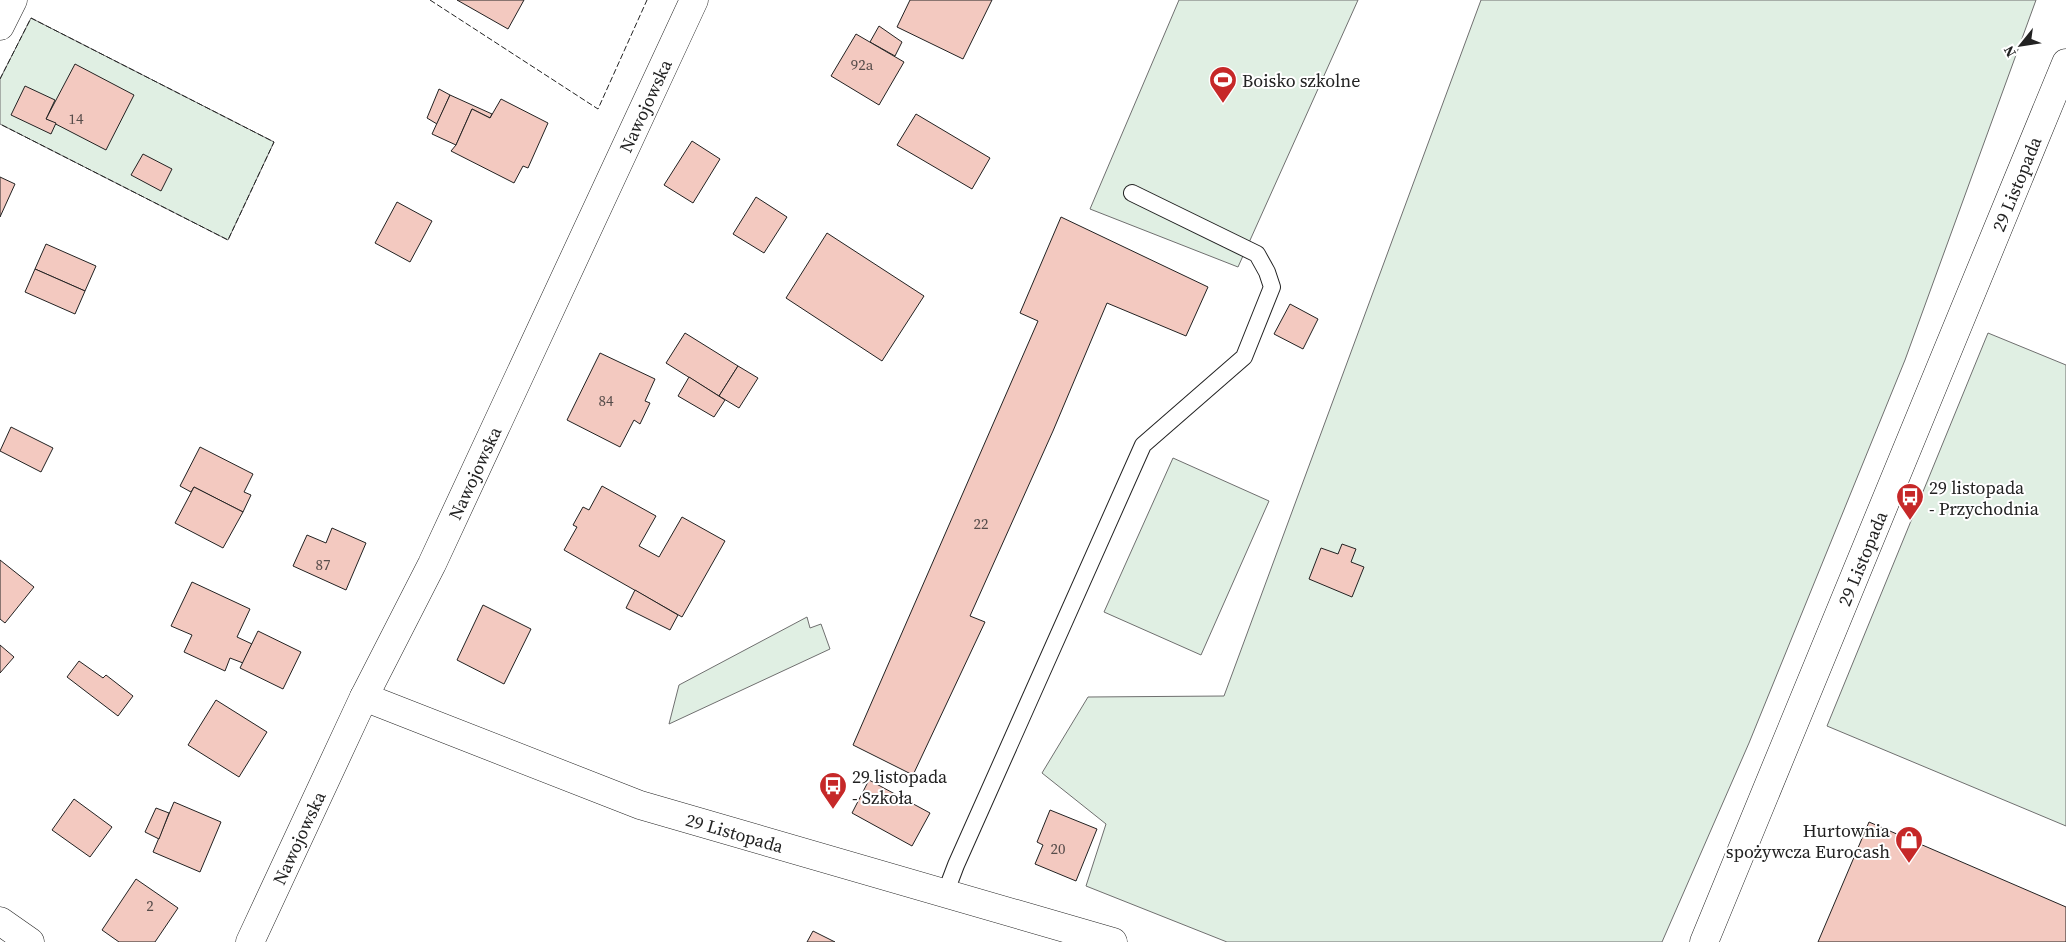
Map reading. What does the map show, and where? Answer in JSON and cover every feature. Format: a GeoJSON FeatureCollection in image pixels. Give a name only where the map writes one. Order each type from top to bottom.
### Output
{"type":"FeatureCollection","features":[{"type":"Feature","properties":{"kind":"street"},"geometry":{"type":"LineString","coordinates":[[0,26],[13,0]]}},
{"type":"Feature","properties":{"kind":"street","name":"Nawojowska"},"geometry":{"type":"LineString","coordinates":[[250,942],[364,697],[428,572],[694,0]]}},
{"type":"Feature","properties":{"kind":"street","name":"29 Listopada"},"geometry":{"type":"LineString","coordinates":[[1704,942],[2066,63]]}},
{"type":"Feature","properties":{"kind":"street","name":"29 Listopada"},"geometry":{"type":"LineString","coordinates":[[364,697],[640,805],[1113,942]]}},
{"type":"Feature","properties":{"kind":"street"},"geometry":{"type":"LineString","coordinates":[[0,921],[30,942]]}},
{"type":"Feature","properties":{"kind":"lane"},"geometry":{"type":"LineString","coordinates":[[945,894],[956,865],[1143,445],[1244,358],[1272,287],[1267,272],[1257,254],[1132,193]]}},
{"type":"Feature","properties":{"kind":"green space","name":"Boisko szkolne"},"geometry":{"type":"Polygon","coordinates":[[[1179,0],[1358,0],[1238,267],[1090,209],[1179,0]]]}},
{"type":"Feature","properties":{"kind":"green space"},"geometry":{"type":"Polygon","coordinates":[[[1481,0],[2036,0],[1905,360],[1749,743],[1662,942],[1227,942],[1086,886],[1106,824],[1042,773],[1088,697],[1224,696],[1481,0]]]}},
{"type":"Feature","properties":{"kind":"green space"},"geometry":{"type":"Polygon","coordinates":[[[31,18],[274,142],[228,240],[0,124],[0,79],[31,18]]]}},
{"type":"Feature","properties":{"kind":"green space"},"geometry":{"type":"Polygon","coordinates":[[[1988,333],[2066,365],[2066,826],[1827,726],[1988,333]]]}},
{"type":"Feature","properties":{"kind":"green space"},"geometry":{"type":"Polygon","coordinates":[[[1173,458],[1269,501],[1201,655],[1104,612],[1173,458]]]}},
{"type":"Feature","properties":{"kind":"green space"},"geometry":{"type":"Polygon","coordinates":[[[807,617],[810,628],[821,624],[830,649],[669,724],[679,685],[807,617]]]}},
{"type":"Feature","properties":{"kind":"building"},"geometry":{"type":"Polygon","coordinates":[[[457,0],[524,0],[508,29],[457,0]]]}},
{"type":"Feature","properties":{"kind":"building"},"geometry":{"type":"Polygon","coordinates":[[[910,0],[992,0],[963,59],[897,27],[910,0]]]}},
{"type":"Feature","properties":{"kind":"building"},"geometry":{"type":"Polygon","coordinates":[[[879,26],[902,42],[895,56],[870,42],[879,26]]]}},
{"type":"Feature","properties":{"kind":"building"},"geometry":{"type":"Polygon","coordinates":[[[856,34],[904,62],[879,105],[831,76],[856,34]]]}},
{"type":"Feature","properties":{"kind":"building"},"geometry":{"type":"Polygon","coordinates":[[[75,64],[134,95],[106,150],[46,119],[75,64]]]}},
{"type":"Feature","properties":{"kind":"building"},"geometry":{"type":"Polygon","coordinates":[[[25,86],[55,100],[46,119],[56,123],[51,134],[11,115],[25,86]]]}},
{"type":"Feature","properties":{"kind":"building"},"geometry":{"type":"Polygon","coordinates":[[[439,89],[450,95],[437,124],[427,118],[439,89]]]}},
{"type":"Feature","properties":{"kind":"building"},"geometry":{"type":"Polygon","coordinates":[[[450,95],[492,114],[490,118],[472,109],[456,145],[432,134],[450,95]]]}},
{"type":"Feature","properties":{"kind":"building"},"geometry":{"type":"Polygon","coordinates":[[[501,99],[548,123],[528,168],[523,166],[514,183],[451,151],[456,145],[472,109],[490,118],[501,99]]]}},
{"type":"Feature","properties":{"kind":"building"},"geometry":{"type":"Polygon","coordinates":[[[916,114],[990,158],[972,189],[897,145],[916,114]]]}},
{"type":"Feature","properties":{"kind":"building"},"geometry":{"type":"Polygon","coordinates":[[[692,141],[720,159],[693,203],[664,185],[692,141]]]}},
{"type":"Feature","properties":{"kind":"building"},"geometry":{"type":"Polygon","coordinates":[[[143,154],[172,169],[161,191],[131,175],[143,154]]]}},
{"type":"Feature","properties":{"kind":"building"},"geometry":{"type":"Polygon","coordinates":[[[0,177],[15,184],[0,217],[0,177]]]}},
{"type":"Feature","properties":{"kind":"building"},"geometry":{"type":"Polygon","coordinates":[[[756,197],[787,217],[764,253],[733,234],[756,197]]]}},
{"type":"Feature","properties":{"kind":"building"},"geometry":{"type":"Polygon","coordinates":[[[397,202],[432,221],[410,262],[375,243],[397,202]]]}},
{"type":"Feature","properties":{"kind":"building"},"geometry":{"type":"Polygon","coordinates":[[[1061,217],[1208,287],[1186,336],[1107,303],[1053,431],[970,616],[985,622],[913,775],[853,745],[1038,321],[1020,313],[1061,217]]]}},
{"type":"Feature","properties":{"kind":"building"},"geometry":{"type":"Polygon","coordinates":[[[827,233],[924,296],[882,361],[786,298],[827,233]]]}},
{"type":"Feature","properties":{"kind":"building"},"geometry":{"type":"Polygon","coordinates":[[[46,244],[96,266],[85,291],[35,269],[46,244]]]}},
{"type":"Feature","properties":{"kind":"building"},"geometry":{"type":"Polygon","coordinates":[[[35,269],[85,291],[75,314],[25,292],[35,269]]]}},
{"type":"Feature","properties":{"kind":"building"},"geometry":{"type":"Polygon","coordinates":[[[1290,304],[1318,319],[1303,349],[1274,334],[1290,304]]]}},
{"type":"Feature","properties":{"kind":"building"},"geometry":{"type":"Polygon","coordinates":[[[685,333],[738,366],[719,396],[666,363],[685,333]]]}},
{"type":"Feature","properties":{"kind":"building"},"geometry":{"type":"Polygon","coordinates":[[[600,353],[655,379],[645,401],[650,403],[640,424],[634,420],[620,447],[567,420],[600,353]]]}},
{"type":"Feature","properties":{"kind":"building"},"geometry":{"type":"Polygon","coordinates":[[[738,366],[758,378],[739,408],[719,396],[738,366]]]}},
{"type":"Feature","properties":{"kind":"building"},"geometry":{"type":"Polygon","coordinates":[[[689,377],[725,400],[714,417],[678,396],[689,377]]]}},
{"type":"Feature","properties":{"kind":"building"},"geometry":{"type":"Polygon","coordinates":[[[11,427],[53,448],[41,472],[0,451],[11,427]]]}},
{"type":"Feature","properties":{"kind":"building"},"geometry":{"type":"Polygon","coordinates":[[[200,447],[253,474],[244,492],[251,495],[243,512],[194,487],[191,492],[180,486],[200,447]]]}},
{"type":"Feature","properties":{"kind":"building"},"geometry":{"type":"Polygon","coordinates":[[[602,486],[656,516],[639,546],[659,557],[682,517],[725,541],[682,617],[564,550],[577,527],[573,525],[583,507],[589,510],[602,486]]]}},
{"type":"Feature","properties":{"kind":"building"},"geometry":{"type":"Polygon","coordinates":[[[194,487],[243,512],[223,548],[175,523],[194,487]]]}},
{"type":"Feature","properties":{"kind":"building"},"geometry":{"type":"Polygon","coordinates":[[[332,528],[366,543],[346,590],[293,566],[307,535],[326,543],[332,528]]]}},
{"type":"Feature","properties":{"kind":"building"},"geometry":{"type":"Polygon","coordinates":[[[1342,544],[1356,549],[1351,562],[1364,567],[1352,597],[1309,579],[1321,548],[1338,554],[1342,544]]]}},
{"type":"Feature","properties":{"kind":"building"},"geometry":{"type":"Polygon","coordinates":[[[0,560],[34,587],[5,623],[0,619],[0,560]]]}},
{"type":"Feature","properties":{"kind":"building"},"geometry":{"type":"Polygon","coordinates":[[[192,582],[250,609],[237,637],[252,644],[243,663],[230,658],[225,671],[184,652],[192,635],[171,626],[192,582]]]}},
{"type":"Feature","properties":{"kind":"building"},"geometry":{"type":"Polygon","coordinates":[[[635,590],[678,615],[670,630],[626,608],[635,590]]]}},
{"type":"Feature","properties":{"kind":"building"},"geometry":{"type":"Polygon","coordinates":[[[483,605],[531,629],[504,684],[457,660],[483,605]]]}},
{"type":"Feature","properties":{"kind":"building"},"geometry":{"type":"Polygon","coordinates":[[[258,631],[301,652],[283,689],[240,668],[258,631]]]}},
{"type":"Feature","properties":{"kind":"building"},"geometry":{"type":"Polygon","coordinates":[[[0,645],[14,657],[0,673],[0,645]]]}},
{"type":"Feature","properties":{"kind":"building"},"geometry":{"type":"Polygon","coordinates":[[[79,661],[103,678],[106,675],[133,696],[118,716],[67,677],[79,661]]]}},
{"type":"Feature","properties":{"kind":"building"},"geometry":{"type":"Polygon","coordinates":[[[216,700],[267,732],[239,777],[188,745],[216,700]]]}},
{"type":"Feature","properties":{"kind":"building"},"geometry":{"type":"Polygon","coordinates":[[[869,780],[930,813],[912,846],[852,813],[869,780]]]}},
{"type":"Feature","properties":{"kind":"building"},"geometry":{"type":"Polygon","coordinates":[[[74,799],[112,827],[90,857],[52,830],[74,799]]]}},
{"type":"Feature","properties":{"kind":"building"},"geometry":{"type":"Polygon","coordinates":[[[174,802],[221,822],[200,872],[153,852],[174,802]]]}},
{"type":"Feature","properties":{"kind":"building"},"geometry":{"type":"Polygon","coordinates":[[[156,808],[169,813],[159,839],[145,832],[156,808]]]}},
{"type":"Feature","properties":{"kind":"building"},"geometry":{"type":"Polygon","coordinates":[[[1050,810],[1097,829],[1076,881],[1035,864],[1043,845],[1037,842],[1050,810]]]}},
{"type":"Feature","properties":{"kind":"building","name":"Hurtownia spożywcza Eurocash"},"geometry":{"type":"Polygon","coordinates":[[[1869,822],[2066,907],[2066,942],[1818,942],[1869,822]]]}},
{"type":"Feature","properties":{"kind":"building"},"geometry":{"type":"Polygon","coordinates":[[[136,879],[178,908],[155,942],[119,942],[102,930],[136,879]]]}},
{"type":"Feature","properties":{"kind":"building"},"geometry":{"type":"Polygon","coordinates":[[[813,931],[835,942],[807,942],[813,931]]]}},
{"type":"Feature","properties":{"kind":"fence"},"geometry":{"type":"LineString","coordinates":[[430,0],[598,109],[647,0]]}},
{"type":"Feature","properties":{"kind":"fence"},"geometry":{"type":"LineString","coordinates":[[0,79],[31,18],[274,142],[228,240],[0,124]]}},
{"type":"Feature","properties":{"kind":"place","name":"Boisko szkolne"},"geometry":{"type":"Point","coordinates":[1223,104]}},
{"type":"Feature","properties":{"kind":"place","name":"29 listopada - Przychodnia"},"geometry":{"type":"Point","coordinates":[1910,521]}},
{"type":"Feature","properties":{"kind":"place","name":"29 listopada - Szkoła"},"geometry":{"type":"Point","coordinates":[833,810]}},
{"type":"Feature","properties":{"kind":"place","name":"Hurtownia spożywcza Eurocash"},"geometry":{"type":"Point","coordinates":[1909,864]}}]}
